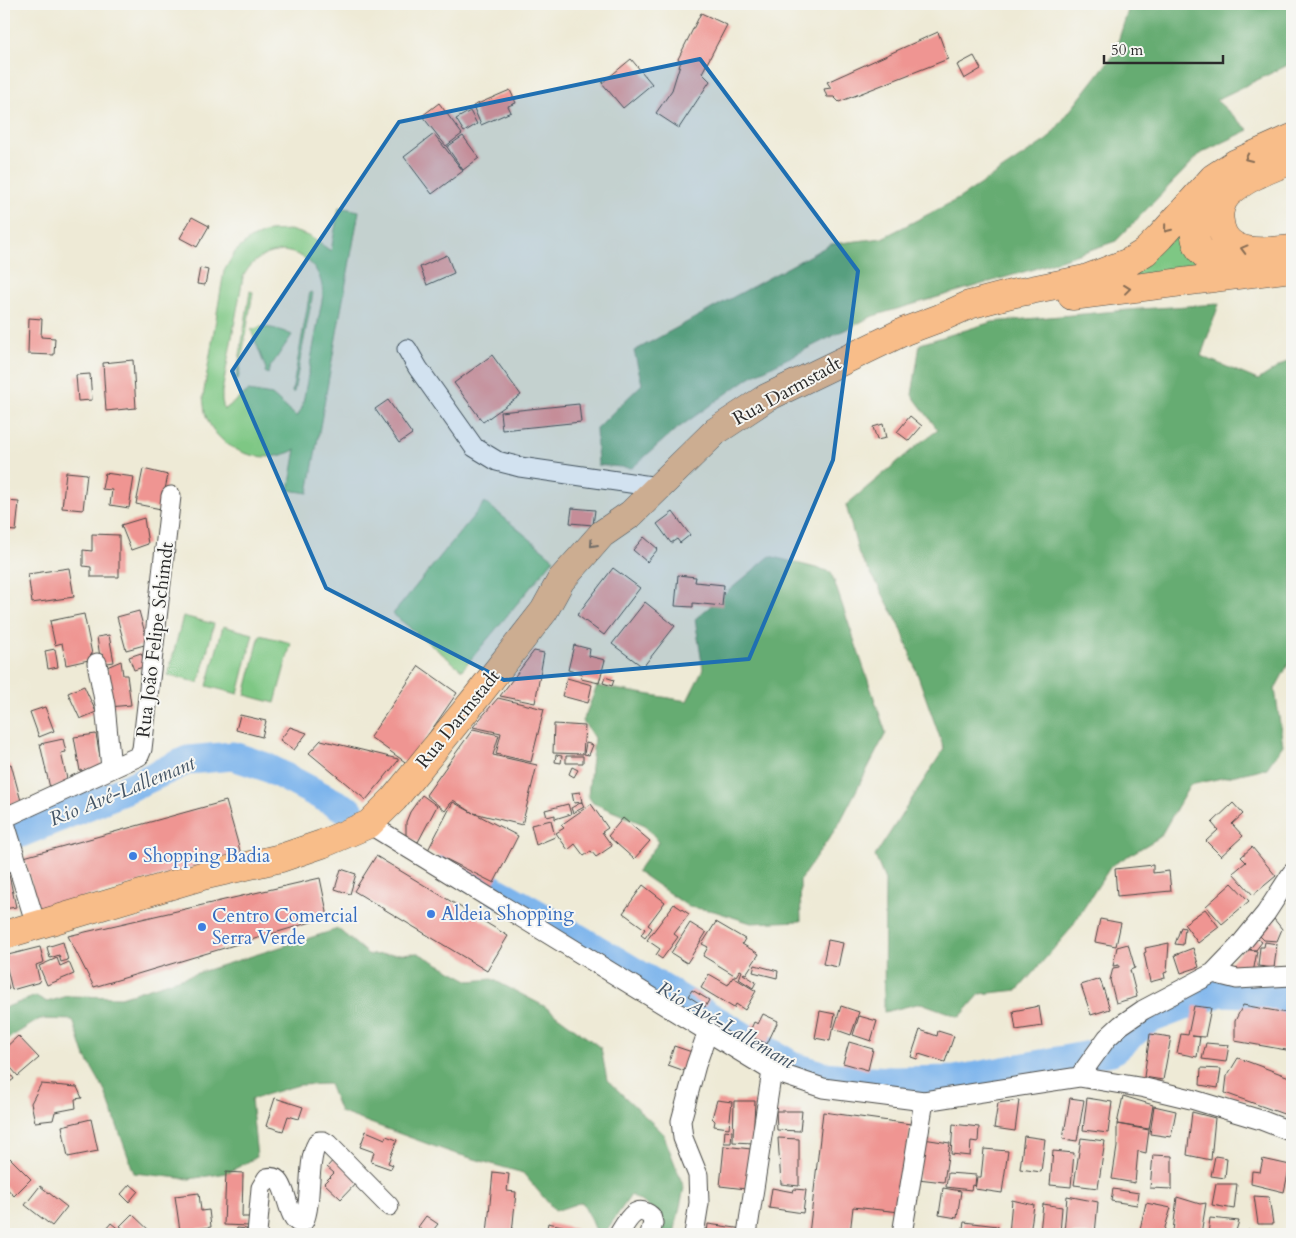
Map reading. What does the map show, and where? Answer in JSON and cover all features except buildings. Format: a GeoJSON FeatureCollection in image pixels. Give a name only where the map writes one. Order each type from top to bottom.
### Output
{"type":"FeatureCollection","features":[{"type":"Feature","properties":{"kind":"main road"},"geometry":{"type":"LineString","coordinates":[[940,318],[969,305],[1011,294],[1085,279],[1129,262],[1145,252],[1214,178],[1236,163],[1292,138]]}},
{"type":"Feature","properties":{"kind":"main road"},"geometry":{"type":"LineString","coordinates":[[1292,160],[1245,181],[1227,195],[1218,213],[1221,233],[1233,246],[1255,252],[1292,249]]}},
{"type":"Feature","properties":{"kind":"main road"},"geometry":{"type":"LineString","coordinates":[[1200,193],[1193,223],[1195,240],[1204,254],[1215,261],[1249,274]]}},
{"type":"Feature","properties":{"kind":"main road"},"geometry":{"type":"LineString","coordinates":[[940,318],[1042,300],[1292,268]]}},
{"type":"Feature","properties":{"kind":"main road","name":"Rua Darmstadt"},"geometry":{"type":"LineString","coordinates":[[369,824],[394,799],[544,612],[576,592],[617,545],[631,514],[716,431],[766,398],[868,348],[940,318]]}},
{"type":"Feature","properties":{"kind":"main road"},"geometry":{"type":"LineString","coordinates":[[4,935],[202,876],[281,858],[322,844],[369,824]]}},
{"type":"Feature","properties":{"kind":"street"},"geometry":{"type":"LineString","coordinates":[[407,349],[474,447],[497,461],[520,467],[658,486]]}},
{"type":"Feature","properties":{"kind":"street","name":"Rua João Felipe Schimdt"},"geometry":{"type":"LineString","coordinates":[[36,925],[4,822],[111,768],[139,756],[142,749],[171,496]]}},
{"type":"Feature","properties":{"kind":"street"},"geometry":{"type":"LineString","coordinates":[[97,663],[105,705],[111,768]]}},
{"type":"Feature","properties":{"kind":"street"},"geometry":{"type":"LineString","coordinates":[[369,824],[772,1071],[823,1088],[924,1101],[1080,1076],[1191,1099],[1261,1120],[1292,1132]]}},
{"type":"Feature","properties":{"kind":"street"},"geometry":{"type":"LineString","coordinates":[[1080,1076],[1107,1038],[1121,1025],[1143,1010],[1213,973],[1239,946],[1266,912],[1292,873]]}},
{"type":"Feature","properties":{"kind":"street"},"geometry":{"type":"LineString","coordinates":[[1213,973],[1237,979],[1292,976]]}},
{"type":"Feature","properties":{"kind":"street"},"geometry":{"type":"LineString","coordinates":[[694,1234],[699,1203],[698,1175],[683,1138],[682,1121],[696,1065],[708,1031]]}},
{"type":"Feature","properties":{"kind":"street"},"geometry":{"type":"LineString","coordinates":[[747,1234],[772,1071]]}},
{"type":"Feature","properties":{"kind":"street"},"geometry":{"type":"LineString","coordinates":[[902,1234],[924,1101]]}},
{"type":"Feature","properties":{"kind":"street"},"geometry":{"type":"LineString","coordinates":[[257,1234],[261,1188],[267,1178],[272,1176],[280,1184],[293,1219],[300,1223],[304,1221],[308,1208],[314,1150],[319,1141],[328,1144],[389,1206]]}},
{"type":"Feature","properties":{"kind":"street"},"geometry":{"type":"LineString","coordinates":[[619,1234],[635,1212],[639,1210],[646,1211],[651,1216],[653,1223],[650,1234]]}},
{"type":"Feature","properties":{"kind":"highlighted area"},"geometry":{"type":"Polygon","coordinates":[[[700,59],[858,271],[833,460],[749,659],[504,680],[326,588],[232,371],[399,122],[700,59]]]}},
{"type":"Feature","properties":{"kind":"green space"},"geometry":{"type":"Polygon","coordinates":[[[1130,4],[1292,4],[1292,63],[1216,100],[1249,130],[1201,153],[1116,241],[1034,269],[873,316],[750,377],[674,431],[632,468],[598,465],[596,429],[642,384],[634,351],[831,244],[882,238],[958,199],[1048,139],[1114,54],[1130,4]]]}},
{"type":"Feature","properties":{"kind":"green space"},"geometry":{"type":"Polygon","coordinates":[[[339,207],[359,211],[308,493],[289,490],[296,449],[270,457],[243,453],[231,447],[212,428],[205,414],[203,397],[224,271],[235,252],[250,239],[269,231],[290,230],[309,236],[331,251],[339,207]],[[283,251],[259,258],[250,266],[243,277],[222,392],[224,410],[248,391],[272,395],[297,417],[302,408],[323,295],[320,278],[312,264],[299,255],[283,251]]]}},
{"type":"Feature","properties":{"kind":"green space"},"geometry":{"type":"Polygon","coordinates":[[[1181,224],[1213,271],[1086,287],[1181,224]]]}},
{"type":"Feature","properties":{"kind":"green space"},"geometry":{"type":"Polygon","coordinates":[[[250,291],[253,292],[238,380],[236,380],[250,291]]]}},
{"type":"Feature","properties":{"kind":"green space"},"geometry":{"type":"Polygon","coordinates":[[[310,292],[313,293],[294,392],[292,392],[310,292]]]}},
{"type":"Feature","properties":{"kind":"green space"},"geometry":{"type":"Polygon","coordinates":[[[1219,304],[1201,356],[1258,380],[1292,358],[1292,657],[1275,689],[1283,745],[1267,768],[1190,785],[1160,837],[1111,866],[1069,931],[1018,990],[980,994],[960,1017],[921,1003],[884,1012],[885,880],[875,856],[944,749],[901,628],[859,555],[846,505],[938,430],[912,395],[920,344],[992,322],[1219,304]]]}},
{"type":"Feature","properties":{"kind":"green space"},"geometry":{"type":"Polygon","coordinates":[[[260,327],[276,329],[292,335],[269,369],[268,374],[265,372],[266,369],[251,330],[260,327]]]}},
{"type":"Feature","properties":{"kind":"green space"},"geometry":{"type":"Polygon","coordinates":[[[485,502],[554,559],[462,670],[393,614],[485,502]]]}},
{"type":"Feature","properties":{"kind":"green space"},"geometry":{"type":"Polygon","coordinates":[[[770,556],[831,572],[886,733],[839,824],[800,880],[801,921],[751,923],[714,911],[689,907],[637,871],[659,842],[645,825],[593,803],[588,796],[594,738],[583,721],[597,686],[687,701],[703,669],[695,619],[770,556]]]}},
{"type":"Feature","properties":{"kind":"green space"},"geometry":{"type":"Polygon","coordinates":[[[183,616],[214,624],[199,683],[168,675],[183,616]]]}},
{"type":"Feature","properties":{"kind":"green space"},"geometry":{"type":"Polygon","coordinates":[[[223,626],[253,634],[238,694],[207,686],[223,626]]]}},
{"type":"Feature","properties":{"kind":"green space"},"geometry":{"type":"Polygon","coordinates":[[[260,635],[291,643],[275,703],[245,695],[260,635]]]}},
{"type":"Feature","properties":{"kind":"green space"},"geometry":{"type":"Polygon","coordinates":[[[338,929],[369,955],[418,953],[470,981],[492,979],[544,1006],[601,1048],[607,1080],[663,1133],[684,1188],[674,1234],[655,1234],[660,1214],[631,1195],[604,1234],[598,1234],[582,1202],[555,1211],[523,1173],[450,1152],[340,1112],[329,1084],[299,1085],[251,1099],[257,1157],[227,1173],[189,1179],[134,1173],[104,1089],[84,1054],[73,1020],[40,1019],[4,1041],[4,1008],[36,996],[47,1002],[68,996],[121,997],[338,929]]]}},
{"type":"Feature","properties":{"kind":"waterway","name":"Rio Avé‐Lallemant"},"geometry":{"type":"LineString","coordinates":[[4,840],[111,796],[188,760],[233,756],[266,767],[350,811]]}},
{"type":"Feature","properties":{"kind":"waterway","name":"Rio Avé‐Lallemant"},"geometry":{"type":"LineString","coordinates":[[451,866],[534,912],[795,1067],[825,1076],[893,1081],[955,1080],[1112,1051],[1150,1019],[1221,992],[1271,994],[1292,1000]]}},
{"type":"Feature","properties":{"kind":"place","name":"Shopping Badia"},"geometry":{"type":"Point","coordinates":[133,856]}},
{"type":"Feature","properties":{"kind":"place","name":"Aldeia Shopping"},"geometry":{"type":"Point","coordinates":[431,914]}},
{"type":"Feature","properties":{"kind":"place","name":"Centro Comercial Serra Verde"},"geometry":{"type":"Point","coordinates":[202,927]}}]}
